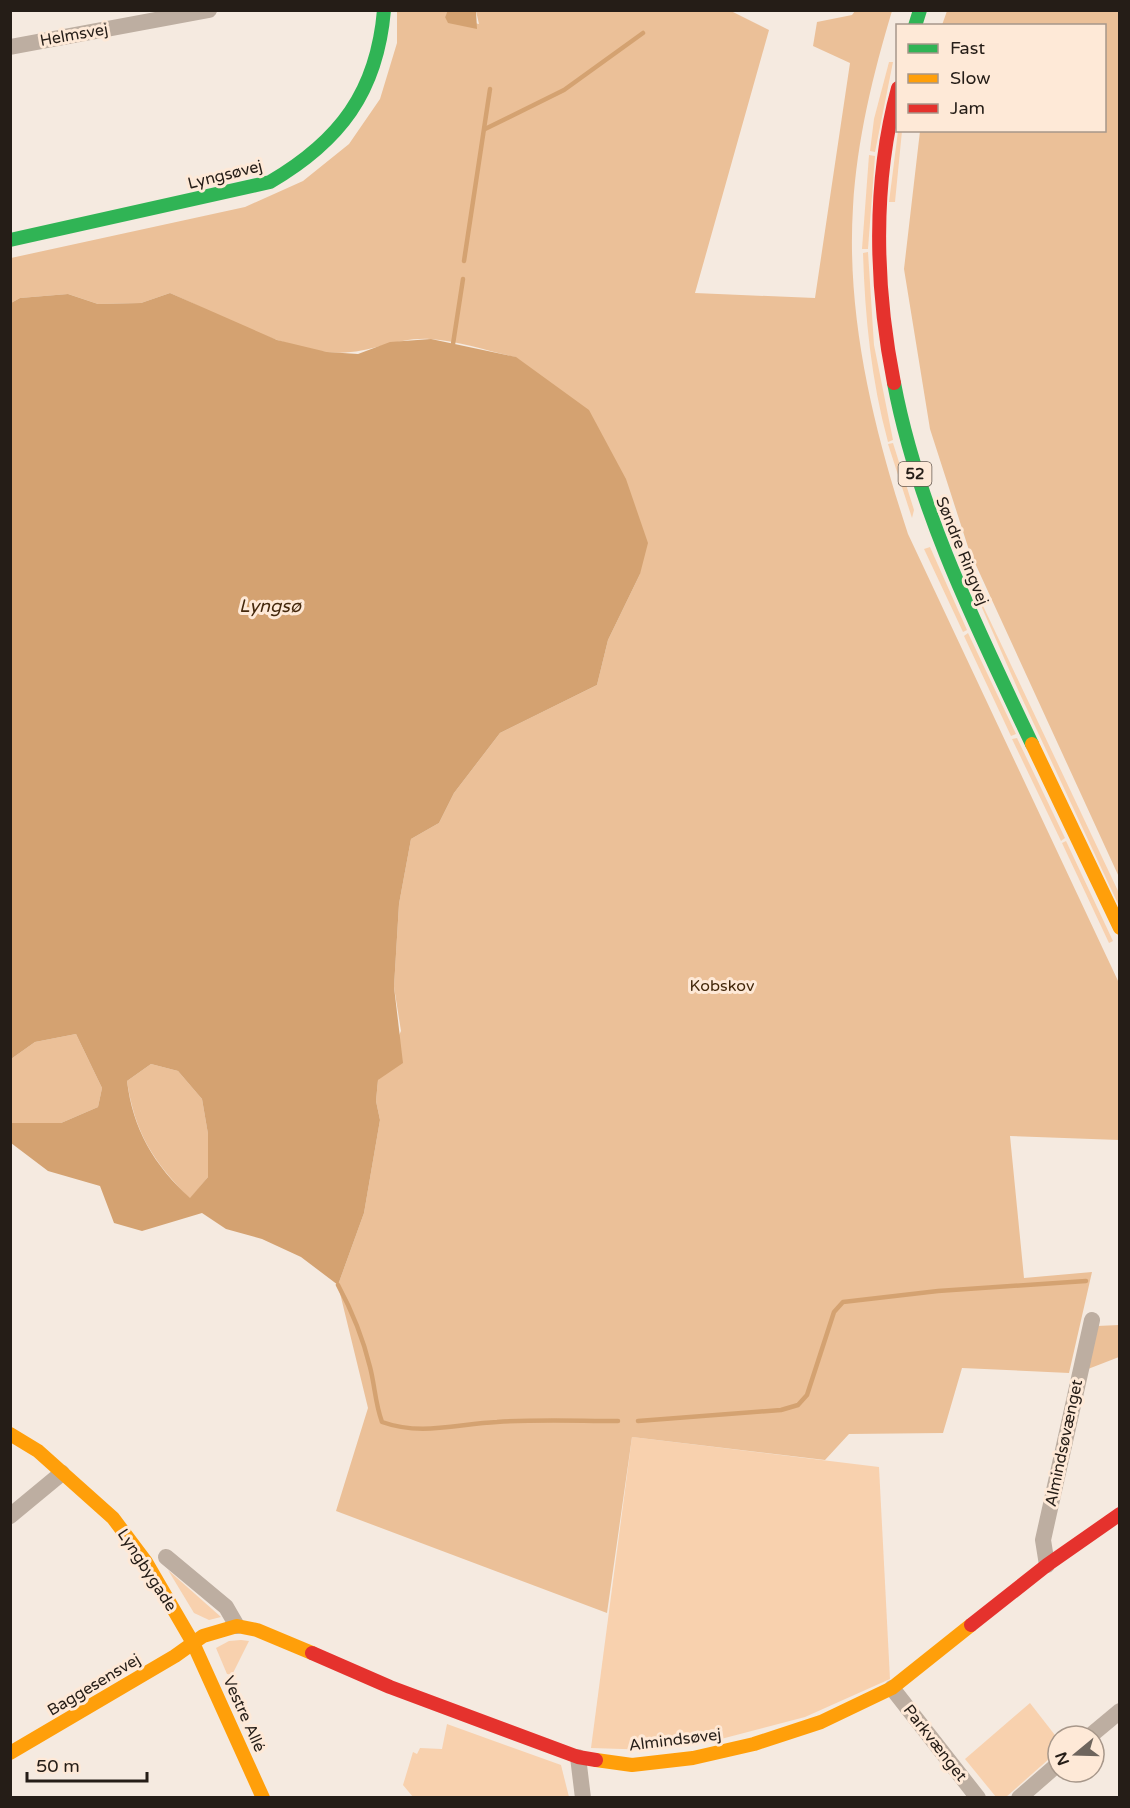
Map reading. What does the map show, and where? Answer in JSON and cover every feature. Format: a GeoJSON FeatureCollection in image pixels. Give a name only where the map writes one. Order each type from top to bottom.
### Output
{"type":"FeatureCollection","features":[{"type":"Feature","properties":{"kind":"street","name":"Helmsvej"},"geometry":{"type":"LineString","coordinates":[[10,46],[209,10]]}},
{"type":"Feature","properties":{"kind":"street","name":"Lyngsøvej"},"geometry":{"type":"LineString","coordinates":[[10,240],[270,182],[294,170],[321,148],[349,118],[372,77],[384,28],[384,10]]}},
{"type":"Feature","properties":{"kind":"street","name":"Søndre Ringvej"},"geometry":{"type":"LineString","coordinates":[[896,92],[891,110],[882,185],[878,260],[883,333],[905,441],[929,517],[965,604],[1119,928]]}},
{"type":"Feature","properties":{"kind":"street","name":"Almindsøvænget"},"geometry":{"type":"LineString","coordinates":[[1047,1565],[1043,1550],[1045,1529],[1092,1320]]}},
{"type":"Feature","properties":{"kind":"street","name":"Lyngbygade"},"geometry":{"type":"LineString","coordinates":[[10,1434],[38,1451],[113,1518],[130,1540],[193,1643]]}},
{"type":"Feature","properties":{"kind":"street"},"geometry":{"type":"LineString","coordinates":[[10,1516],[62,1473]]}},
{"type":"Feature","properties":{"kind":"street","name":"Almindsøvej"},"geometry":{"type":"LineString","coordinates":[[237,1626],[257,1630],[390,1688],[579,1757],[632,1765],[724,1751],[754,1744],[821,1722],[892,1688],[1047,1565],[1119,1514]]}},
{"type":"Feature","properties":{"kind":"street","name":"Lyngbygade"},"geometry":{"type":"LineString","coordinates":[[166,1557],[226,1607],[237,1626]]}},
{"type":"Feature","properties":{"kind":"street"},"geometry":{"type":"LineString","coordinates":[[193,1643],[210,1634],[237,1626]]}},
{"type":"Feature","properties":{"kind":"street","name":"Baggesensvej"},"geometry":{"type":"LineString","coordinates":[[10,1754],[193,1643]]}},
{"type":"Feature","properties":{"kind":"street","name":"Vestre Allé"},"geometry":{"type":"LineString","coordinates":[[193,1643],[263,1797]]}},
{"type":"Feature","properties":{"kind":"street","name":"Parkvænget"},"geometry":{"type":"LineString","coordinates":[[892,1688],[978,1797]]}},
{"type":"Feature","properties":{"kind":"street"},"geometry":{"type":"LineString","coordinates":[[1104,1724],[1119,1711]]}},
{"type":"Feature","properties":{"kind":"street"},"geometry":{"type":"LineString","coordinates":[[579,1757],[583,1797]]}},
{"type":"Feature","properties":{"kind":"street"},"geometry":{"type":"LineString","coordinates":[[1019,1797],[1046,1774]]}},
{"type":"Feature","properties":{"kind":"shaded area"},"geometry":{"type":"Polygon","coordinates":[[[889,62],[893,62],[875,152],[870,151],[874,119],[889,62]]]}},
{"type":"Feature","properties":{"kind":"shaded area"},"geometry":{"type":"Polygon","coordinates":[[[898,132],[902,132],[895,202],[889,202],[898,132]]]}},
{"type":"Feature","properties":{"kind":"shaded area"},"geometry":{"type":"Polygon","coordinates":[[[869,155],[875,156],[868,249],[862,249],[869,155]]]}},
{"type":"Feature","properties":{"kind":"shaded area"},"geometry":{"type":"Polygon","coordinates":[[[868,252],[874,345],[893,440],[888,442],[877,395],[867,324],[863,253],[868,252]]]}},
{"type":"Feature","properties":{"kind":"shaded area"},"geometry":{"type":"Polygon","coordinates":[[[893,443],[914,510],[912,518],[888,444],[893,443]]]}},
{"type":"Feature","properties":{"kind":"shaded area"},"geometry":{"type":"Polygon","coordinates":[[[930,547],[967,630],[963,632],[924,549],[930,547]]]}},
{"type":"Feature","properties":{"kind":"shaded area"},"geometry":{"type":"Polygon","coordinates":[[[958,553],[1119,893],[1119,906],[1019,692],[958,553]]]}},
{"type":"Feature","properties":{"kind":"shaded area"},"geometry":{"type":"Polygon","coordinates":[[[968,633],[1016,734],[1011,736],[964,636],[968,633]]]}},
{"type":"Feature","properties":{"kind":"shaded area"},"geometry":{"type":"Polygon","coordinates":[[[1017,738],[1065,838],[1061,841],[1012,739],[1017,738]]]}},
{"type":"Feature","properties":{"kind":"shaded area"},"geometry":{"type":"Polygon","coordinates":[[[1066,841],[1113,941],[1109,943],[1062,843],[1066,841]]]}},
{"type":"Feature","properties":{"kind":"shaded area"},"geometry":{"type":"Polygon","coordinates":[[[632,1437],[879,1467],[890,1679],[805,1717],[721,1739],[654,1750],[591,1748],[632,1437]]]}},
{"type":"Feature","properties":{"kind":"shaded area"},"geometry":{"type":"Polygon","coordinates":[[[168,1570],[221,1617],[209,1620],[194,1613],[168,1570]]]}},
{"type":"Feature","properties":{"kind":"shaded area"},"geometry":{"type":"Polygon","coordinates":[[[229,1641],[249,1641],[232,1675],[227,1674],[216,1648],[229,1641]]]}},
{"type":"Feature","properties":{"kind":"shaded area"},"geometry":{"type":"Polygon","coordinates":[[[1030,1703],[1046,1724],[1046,1762],[1006,1797],[996,1797],[965,1759],[1030,1703]]]}},
{"type":"Feature","properties":{"kind":"shaded area"},"geometry":{"type":"Polygon","coordinates":[[[447,1724],[561,1765],[569,1797],[413,1797],[403,1785],[413,1752],[417,1754],[420,1748],[442,1749],[447,1724]]]}},
{"type":"Feature","properties":{"kind":"green space","name":"Kobskov"},"geometry":{"type":"Polygon","coordinates":[[[397,10],[448,11],[445,17],[479,24],[476,11],[731,11],[769,30],[695,293],[815,298],[850,63],[813,46],[817,22],[852,15],[855,11],[892,11],[867,108],[858,157],[853,207],[852,249],[858,332],[874,414],[908,534],[1119,983],[1119,1140],[1010,1136],[1024,1278],[1092,1272],[1069,1373],[962,1368],[943,1433],[849,1434],[825,1460],[632,1437],[607,1613],[336,1511],[368,1408],[338,1285],[364,1213],[380,1120],[376,1101],[378,1080],[401,1031],[394,987],[399,904],[411,839],[439,823],[454,793],[500,733],[597,685],[608,640],[640,574],[515,357],[430,339],[403,341],[354,352],[327,352],[266,336],[170,293],[141,303],[98,304],[68,294],[20,298],[11,303],[11,258],[245,207],[303,181],[349,144],[380,99],[397,43],[397,10]]]}},
{"type":"Feature","properties":{"kind":"green space"},"geometry":{"type":"Polygon","coordinates":[[[947,11],[1119,11],[1119,877],[969,550],[930,429],[904,269],[920,132],[1106,132],[1106,24],[942,24],[947,11]]]}},
{"type":"Feature","properties":{"kind":"green space"},"geometry":{"type":"Polygon","coordinates":[[[76,1034],[102,1088],[98,1107],[61,1123],[11,1123],[11,1059],[35,1042],[76,1034]]]}},
{"type":"Feature","properties":{"kind":"green space"},"geometry":{"type":"Polygon","coordinates":[[[151,1064],[178,1071],[202,1099],[208,1134],[208,1177],[190,1199],[166,1172],[148,1146],[130,1100],[127,1081],[151,1064]]]}},
{"type":"Feature","properties":{"kind":"green space"},"geometry":{"type":"Polygon","coordinates":[[[1119,1325],[1119,1357],[1088,1369],[1097,1326],[1119,1325]]]}},
{"type":"Feature","properties":{"kind":"water"},"geometry":{"type":"Polygon","coordinates":[[[448,10],[476,11],[477,29],[448,23],[445,17],[448,10]]]}},
{"type":"Feature","properties":{"kind":"water","name":"Lyngsø"},"geometry":{"type":"Polygon","coordinates":[[[170,293],[277,340],[327,352],[358,354],[390,342],[431,339],[516,357],[589,410],[626,479],[648,543],[640,574],[608,640],[597,685],[500,733],[454,793],[439,823],[411,839],[399,904],[394,987],[403,1063],[378,1080],[376,1101],[380,1120],[364,1213],[338,1285],[301,1257],[262,1239],[226,1229],[202,1213],[142,1231],[114,1223],[100,1186],[48,1171],[11,1143],[11,1123],[61,1123],[98,1107],[102,1088],[76,1034],[35,1042],[11,1059],[11,303],[20,298],[68,294],[98,304],[141,303],[170,293]],[[151,1064],[127,1081],[134,1115],[147,1146],[166,1173],[190,1198],[208,1177],[208,1134],[202,1099],[178,1071],[151,1064]]]}},
{"type":"Feature","properties":{"kind":"waterway"},"geometry":{"type":"LineString","coordinates":[[485,129],[564,90],[643,33]]}},
{"type":"Feature","properties":{"kind":"waterway"},"geometry":{"type":"LineString","coordinates":[[464,261],[490,89]]}},
{"type":"Feature","properties":{"kind":"waterway"},"geometry":{"type":"LineString","coordinates":[[453,344],[463,279]]}},
{"type":"Feature","properties":{"kind":"waterway"},"geometry":{"type":"LineString","coordinates":[[638,1421],[781,1410],[798,1405],[807,1395],[834,1312],[843,1302],[938,1291],[1086,1281]]}},
{"type":"Feature","properties":{"kind":"waterway"},"geometry":{"type":"LineString","coordinates":[[338,1285],[364,1346],[382,1422],[425,1429],[512,1421],[618,1421]]}},
{"type":"Feature","properties":{"kind":"traffic: fast"},"geometry":{"type":"LineString","coordinates":[[10,240],[270,182],[316,149],[351,111],[373,66],[384,10]]}},
{"type":"Feature","properties":{"kind":"traffic: fast"},"geometry":{"type":"LineString","coordinates":[[916,24],[920,10]]}},
{"type":"Feature","properties":{"kind":"traffic: fast"},"geometry":{"type":"LineString","coordinates":[[894,383],[918,477],[951,568],[1032,744]]}},
{"type":"Feature","properties":{"kind":"traffic: slow"},"geometry":{"type":"LineString","coordinates":[[1032,744],[1120,928]]}},
{"type":"Feature","properties":{"kind":"traffic: slow"},"geometry":{"type":"LineString","coordinates":[[10,1434],[38,1451],[113,1518],[146,1562],[193,1643],[263,1798]]}},
{"type":"Feature","properties":{"kind":"traffic: slow"},"geometry":{"type":"LineString","coordinates":[[596,1760],[632,1765],[693,1758],[754,1744],[821,1722],[892,1688],[971,1625]]}},
{"type":"Feature","properties":{"kind":"traffic: slow"},"geometry":{"type":"LineString","coordinates":[[10,1753],[175,1656],[203,1636],[237,1626],[257,1630],[312,1653]]}},
{"type":"Feature","properties":{"kind":"traffic: jam"},"geometry":{"type":"LineString","coordinates":[[894,383],[883,310],[879,235],[884,161],[896,97]]}},
{"type":"Feature","properties":{"kind":"traffic: jam"},"geometry":{"type":"LineString","coordinates":[[971,1625],[1047,1565],[1120,1514]]}},
{"type":"Feature","properties":{"kind":"traffic: jam"},"geometry":{"type":"LineString","coordinates":[[312,1653],[390,1687],[578,1757],[596,1760]]}}]}
